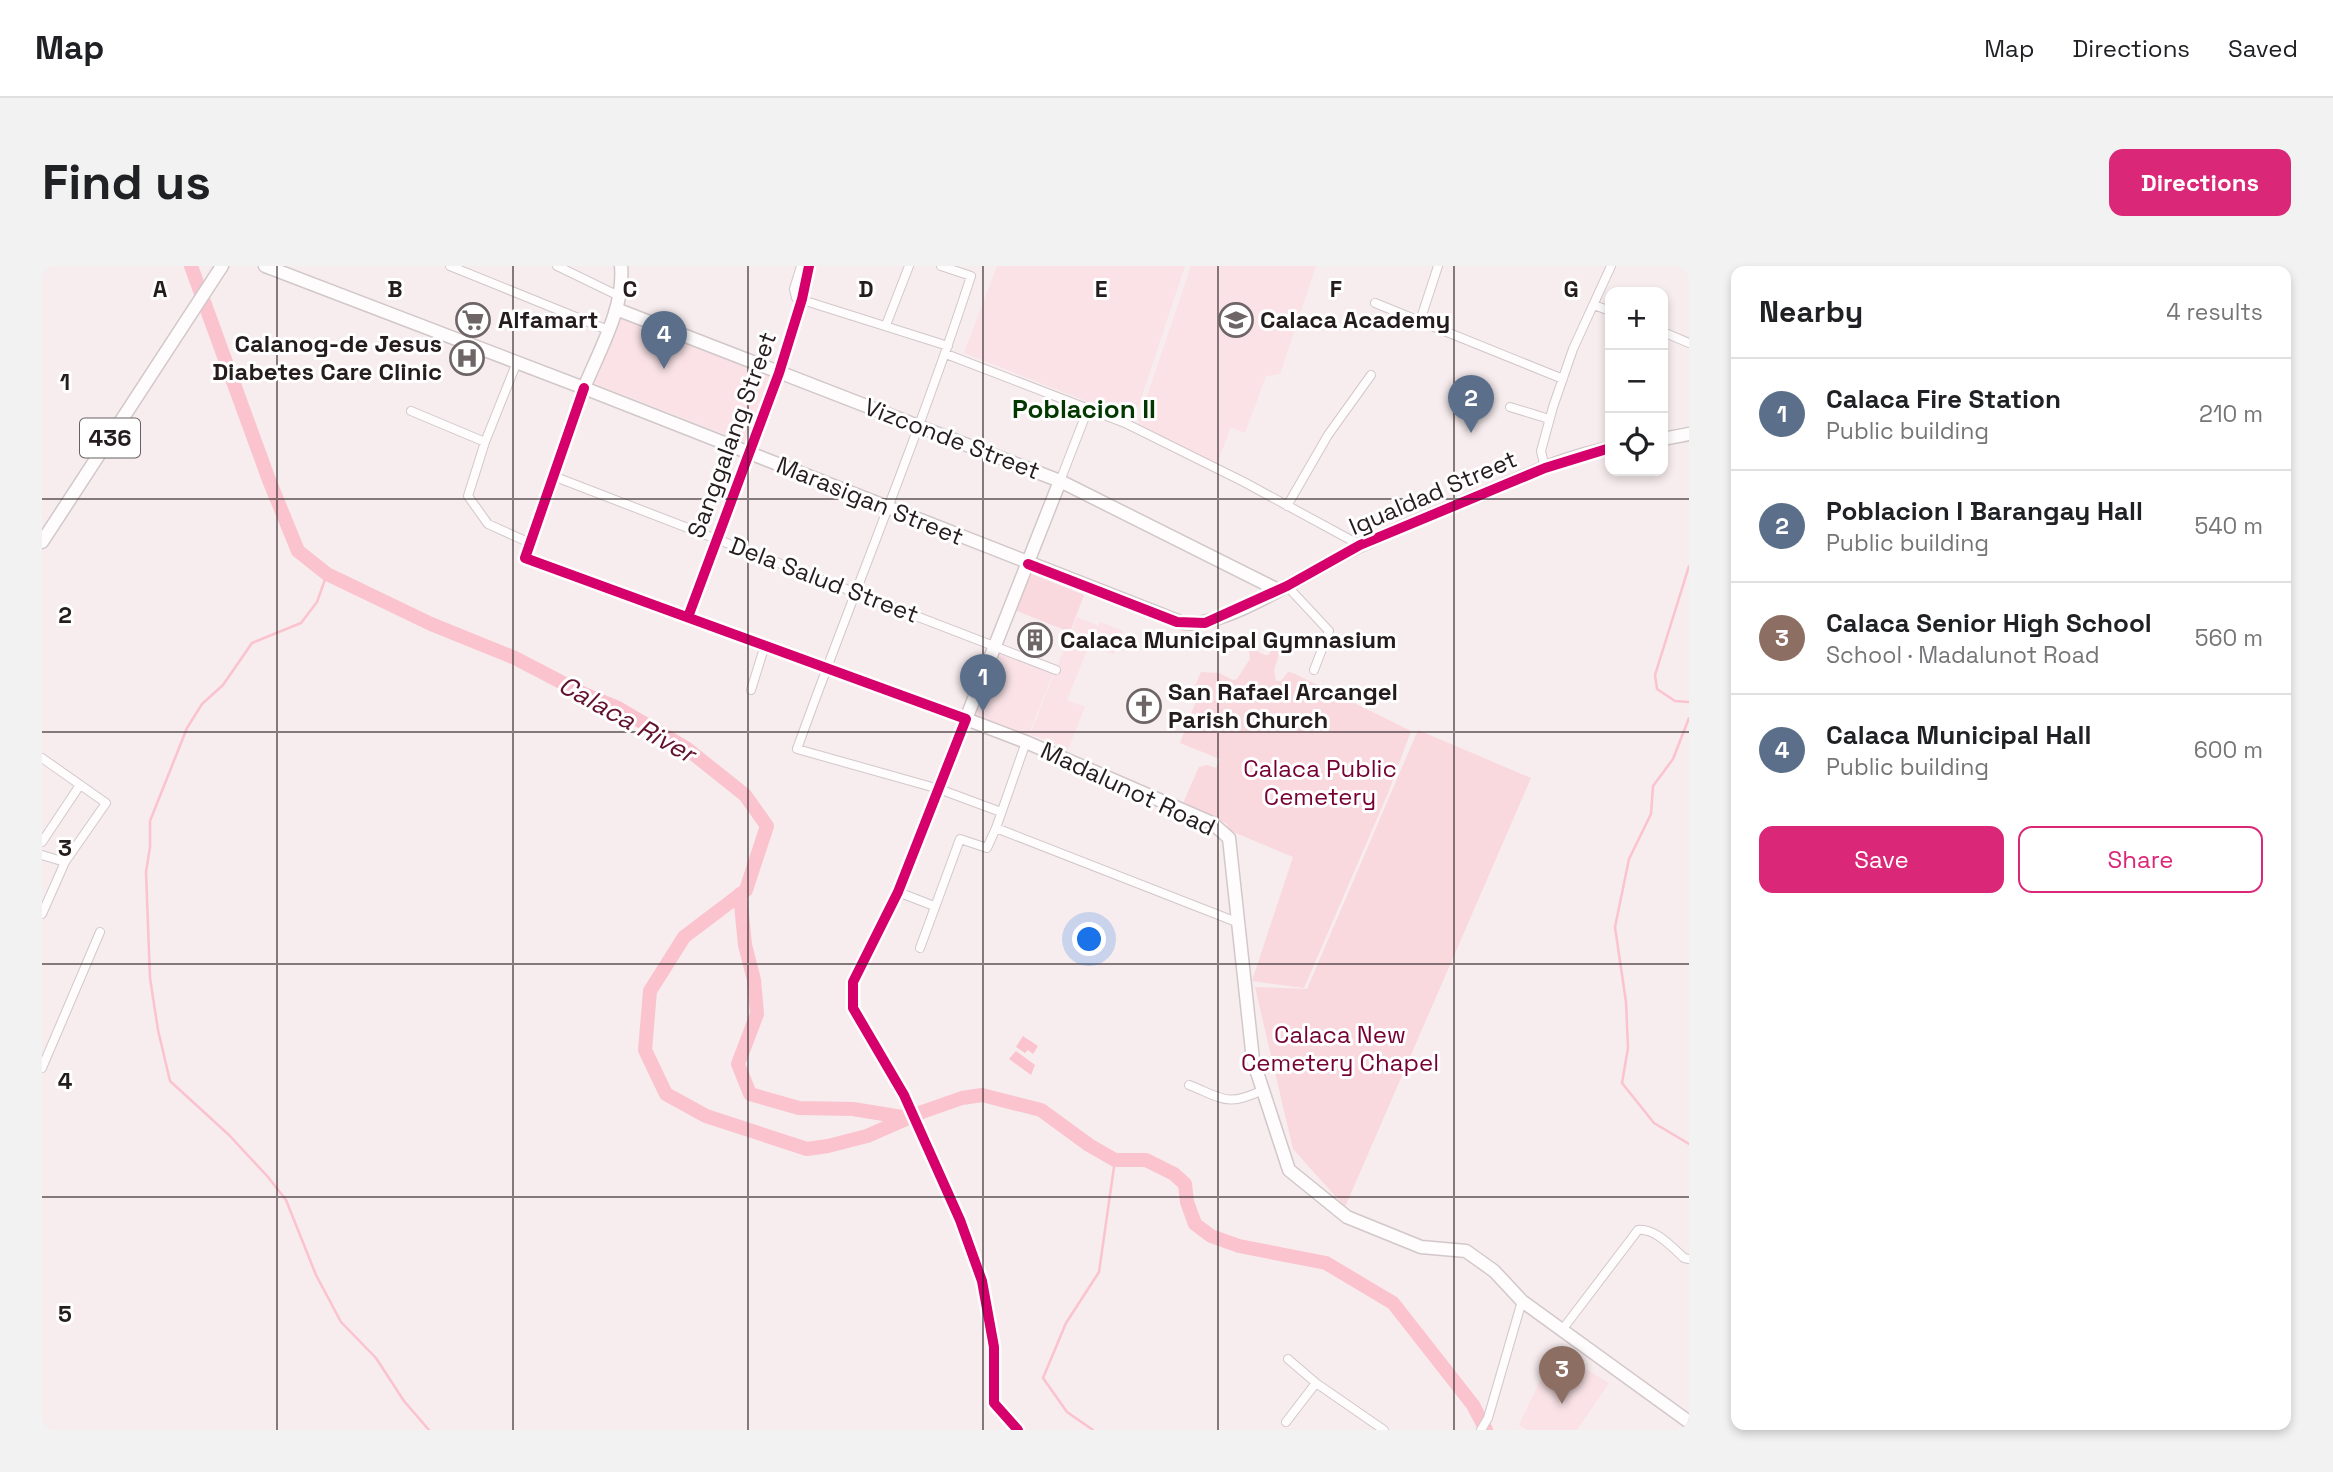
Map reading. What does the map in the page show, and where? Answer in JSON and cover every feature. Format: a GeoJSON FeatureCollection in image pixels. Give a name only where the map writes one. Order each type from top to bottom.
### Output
{"type":"FeatureCollection","features":[{"type":"Feature","properties":{"kind":"main road","name":"Marasigan Street"},"geometry":{"type":"LineString","coordinates":[[265,266],[584,388],[1177,622],[1205,623],[1283,588]]}},
{"type":"Feature","properties":{"kind":"main road"},"geometry":{"type":"LineString","coordinates":[[584,388],[617,302],[622,280],[621,266]]}},
{"type":"Feature","properties":{"kind":"main road","name":"436"},"geometry":{"type":"LineString","coordinates":[[42,542],[220,268]]}},
{"type":"Feature","properties":{"kind":"main road","name":"Vizconde Street"},"geometry":{"type":"LineString","coordinates":[[617,302],[779,373],[1060,481],[1283,588]]}},
{"type":"Feature","properties":{"kind":"main road"},"geometry":{"type":"LineString","coordinates":[[1668,438],[1689,434]]}},
{"type":"Feature","properties":{"kind":"main road","name":"Igualdad Street"},"geometry":{"type":"LineString","coordinates":[[1283,588],[1360,545],[1545,468],[1605,450]]}},
{"type":"Feature","properties":{"kind":"main road"},"geometry":{"type":"LineString","coordinates":[[966,719],[1060,481]]}},
{"type":"Feature","properties":{"kind":"main road","name":"Madalunot Road"},"geometry":{"type":"LineString","coordinates":[[966,719],[1026,742],[1212,823],[1229,838],[1253,1060],[1289,1170],[1347,1217],[1421,1247],[1466,1251],[1494,1271],[1522,1301],[1689,1422]]}},
{"type":"Feature","properties":{"kind":"street"},"geometry":{"type":"LineString","coordinates":[[450,266],[608,330]]}},
{"type":"Feature","properties":{"kind":"street"},"geometry":{"type":"LineString","coordinates":[[556,266],[617,302]]}},
{"type":"Feature","properties":{"kind":"street"},"geometry":{"type":"LineString","coordinates":[[802,266],[794,294],[802,299],[886,326],[1125,423],[1360,545]]}},
{"type":"Feature","properties":{"kind":"street","name":"Sanggalang Street"},"geometry":{"type":"LineString","coordinates":[[688,617],[779,373],[802,299],[809,266]]}},
{"type":"Feature","properties":{"kind":"street"},"geometry":{"type":"LineString","coordinates":[[886,326],[909,266]]}},
{"type":"Feature","properties":{"kind":"street"},"geometry":{"type":"LineString","coordinates":[[941,266],[971,276],[947,350],[797,749],[939,789],[1001,812]]}},
{"type":"Feature","properties":{"kind":"street"},"geometry":{"type":"LineString","coordinates":[[1420,321],[1438,266]]}},
{"type":"Feature","properties":{"kind":"street"},"geometry":{"type":"LineString","coordinates":[[1545,468],[1541,451],[1549,419],[1573,349],[1611,266]]}},
{"type":"Feature","properties":{"kind":"street"},"geometry":{"type":"LineString","coordinates":[[1375,303],[1563,379]]}},
{"type":"Feature","properties":{"kind":"street"},"geometry":{"type":"LineString","coordinates":[[1594,305],[1605,309]]}},
{"type":"Feature","properties":{"kind":"street"},"geometry":{"type":"LineString","coordinates":[[1668,334],[1689,343]]}},
{"type":"Feature","properties":{"kind":"street"},"geometry":{"type":"LineString","coordinates":[[517,362],[485,442],[468,496],[488,524],[530,543]]}},
{"type":"Feature","properties":{"kind":"street"},"geometry":{"type":"LineString","coordinates":[[1287,506],[1328,435],[1371,375]]}},
{"type":"Feature","properties":{"kind":"street"},"geometry":{"type":"LineString","coordinates":[[584,388],[524,558],[966,719],[898,892],[853,982],[853,1008],[904,1095],[960,1220],[982,1281],[994,1347],[994,1403],[1018,1430]]}},
{"type":"Feature","properties":{"kind":"street"},"geometry":{"type":"LineString","coordinates":[[1510,407],[1549,419]]}},
{"type":"Feature","properties":{"kind":"street"},"geometry":{"type":"LineString","coordinates":[[1060,481],[1088,409]]}},
{"type":"Feature","properties":{"kind":"street"},"geometry":{"type":"LineString","coordinates":[[411,411],[485,442]]}},
{"type":"Feature","properties":{"kind":"street","name":"Dela Salud Street"},"geometry":{"type":"LineString","coordinates":[[553,477],[1056,670]]}},
{"type":"Feature","properties":{"kind":"street"},"geometry":{"type":"LineString","coordinates":[[1283,588],[1329,631],[1314,670]]}},
{"type":"Feature","properties":{"kind":"street"},"geometry":{"type":"LineString","coordinates":[[751,690],[765,645]]}},
{"type":"Feature","properties":{"kind":"street"},"geometry":{"type":"LineString","coordinates":[[920,948],[960,839],[987,848],[1026,742]]}},
{"type":"Feature","properties":{"kind":"street"},"geometry":{"type":"LineString","coordinates":[[42,772],[45,760],[106,803],[65,862],[42,914]]}},
{"type":"Feature","properties":{"kind":"street"},"geometry":{"type":"LineString","coordinates":[[42,842],[80,785]]}},
{"type":"Feature","properties":{"kind":"street"},"geometry":{"type":"LineString","coordinates":[[996,828],[1239,923]]}},
{"type":"Feature","properties":{"kind":"street"},"geometry":{"type":"LineString","coordinates":[[42,855],[65,862]]}},
{"type":"Feature","properties":{"kind":"street"},"geometry":{"type":"LineString","coordinates":[[898,892],[934,906]]}},
{"type":"Feature","properties":{"kind":"street"},"geometry":{"type":"LineString","coordinates":[[42,1068],[100,932]]}},
{"type":"Feature","properties":{"kind":"street"},"geometry":{"type":"LineString","coordinates":[[1189,1085],[1227,1100],[1240,1101],[1263,1090]]}},
{"type":"Feature","properties":{"kind":"street"},"geometry":{"type":"LineString","coordinates":[[1562,1330],[1638,1230],[1644,1229],[1660,1237],[1684,1258],[1689,1259]]}},
{"type":"Feature","properties":{"kind":"street"},"geometry":{"type":"LineString","coordinates":[[1481,1430],[1488,1418],[1522,1301]]}},
{"type":"Feature","properties":{"kind":"street"},"geometry":{"type":"LineString","coordinates":[[1288,1359],[1316,1383],[1384,1430]]}},
{"type":"Feature","properties":{"kind":"street"},"geometry":{"type":"LineString","coordinates":[[1286,1422],[1316,1383]]}},
{"type":"Feature","properties":{"kind":"shaded area"},"geometry":{"type":"Polygon","coordinates":[[[997,266],[1185,266],[1134,420],[964,353],[997,266]]]}},
{"type":"Feature","properties":{"kind":"shaded area","name":"Calaca Academy"},"geometry":{"type":"Polygon","coordinates":[[[1191,266],[1316,266],[1280,374],[1266,376],[1245,433],[1231,427],[1216,466],[1138,423],[1191,266]]]}},
{"type":"Feature","properties":{"kind":"shaded area"},"geometry":{"type":"Polygon","coordinates":[[[619,315],[773,375],[747,443],[593,383],[619,315]]]}},
{"type":"Feature","properties":{"kind":"shaded area"},"geometry":{"type":"Polygon","coordinates":[[[1077,617],[1099,626],[1100,622],[1123,631],[1114,654],[1089,645],[1067,700],[1085,707],[1068,749],[1030,734],[1077,617]]]}},
{"type":"Feature","properties":{"kind":"shaded area"},"geometry":{"type":"Polygon","coordinates":[[[997,652],[1053,674],[1027,738],[972,716],[997,652]]]}},
{"type":"Feature","properties":{"kind":"shaded area"},"geometry":{"type":"Polygon","coordinates":[[[1023,1036],[1038,1046],[1033,1054],[1028,1050],[1025,1053],[1016,1047],[1023,1036]]]}},
{"type":"Feature","properties":{"kind":"shaded area"},"geometry":{"type":"Polygon","coordinates":[[[1016,1051],[1035,1065],[1031,1075],[1009,1059],[1016,1051]]]}},
{"type":"Feature","properties":{"kind":"shaded area"},"geometry":{"type":"Polygon","coordinates":[[[1554,1351],[1609,1383],[1577,1430],[1528,1430],[1519,1425],[1554,1351]]]}},
{"type":"Feature","properties":{"kind":"green space"},"geometry":{"type":"Polygon","coordinates":[[[1032,574],[1084,595],[1070,632],[1015,610],[1028,576],[1032,574]]]}},
{"type":"Feature","properties":{"kind":"green space","name":"Calaca Public Cemetery"},"geometry":{"type":"Polygon","coordinates":[[[1275,640],[1282,646],[1274,670],[1276,681],[1281,681],[1288,672],[1293,673],[1411,731],[1388,793],[1304,988],[1252,981],[1293,857],[1226,829],[1227,824],[1183,803],[1199,767],[1207,765],[1216,768],[1220,759],[1180,743],[1196,701],[1190,698],[1201,672],[1219,673],[1233,680],[1237,679],[1250,659],[1249,651],[1256,650],[1267,655],[1275,640]]]}},
{"type":"Feature","properties":{"kind":"green space","name":"Calaca New Cemetery Chapel"},"geometry":{"type":"Polygon","coordinates":[[[1418,730],[1531,778],[1345,1207],[1293,1149],[1255,987],[1307,989],[1418,730]]]}},
{"type":"Feature","properties":{"kind":"waterway","name":"Calaca River"},"geometry":{"type":"LineString","coordinates":[[191,266],[269,480],[298,551],[327,574],[431,624],[515,658],[584,694],[618,708],[686,748],[745,795],[767,826],[746,890],[684,937],[650,991],[645,1050],[666,1094],[706,1116],[807,1149],[867,1136],[962,1098],[982,1095],[1041,1110],[1089,1145],[1115,1160],[1146,1160],[1174,1174],[1185,1184],[1187,1202],[1195,1224],[1211,1236],[1239,1246],[1326,1263],[1393,1303],[1473,1405],[1486,1430]]}},
{"type":"Feature","properties":{"kind":"waterway"},"geometry":{"type":"LineString","coordinates":[[1689,566],[1655,675],[1657,689],[1675,701],[1689,702]]}},
{"type":"Feature","properties":{"kind":"waterway"},"geometry":{"type":"LineString","coordinates":[[327,574],[317,602],[301,623],[252,643],[223,685],[202,704],[187,728],[150,821],[146,872],[150,978],[170,1081],[229,1135],[286,1200],[316,1275],[341,1322],[376,1358],[404,1401],[429,1430]]}},
{"type":"Feature","properties":{"kind":"waterway"},"geometry":{"type":"LineString","coordinates":[[1689,718],[1673,759],[1653,786],[1651,814],[1629,859],[1615,927],[1626,1002],[1628,1048],[1622,1083],[1654,1123],[1689,1144]]}},
{"type":"Feature","properties":{"kind":"waterway"},"geometry":{"type":"LineString","coordinates":[[740,894],[745,945],[754,980],[757,1014],[738,1064],[750,1094],[799,1108],[853,1109],[908,1118]]}},
{"type":"Feature","properties":{"kind":"waterway"},"geometry":{"type":"LineString","coordinates":[[1093,1430],[1067,1412],[1043,1378],[1066,1323],[1099,1272],[1115,1160]]}},
{"type":"Feature","properties":{"kind":"cycle path"},"geometry":{"type":"LineString","coordinates":[[688,617],[779,373],[802,299],[809,266]]}},
{"type":"Feature","properties":{"kind":"cycle path"},"geometry":{"type":"LineString","coordinates":[[584,388],[525,558],[966,719],[898,892],[853,982],[853,1008],[904,1095],[960,1220],[982,1281],[994,1347],[994,1403],[1018,1430]]}},
{"type":"Feature","properties":{"kind":"cycle path"},"geometry":{"type":"LineString","coordinates":[[1028,564],[1177,622],[1205,623],[1287,586],[1360,545],[1545,468],[1605,450]]}},
{"type":"Feature","properties":{"kind":"place","name":"Alfamart"},"geometry":{"type":"Point","coordinates":[473,320]}},
{"type":"Feature","properties":{"kind":"place","name":"Calaca Academy"},"geometry":{"type":"Point","coordinates":[1236,320]}},
{"type":"Feature","properties":{"kind":"place","name":"Calanog-de Jesus Diabetes Care Clinic"},"geometry":{"type":"Point","coordinates":[467,358]}},
{"type":"Feature","properties":{"kind":"place","name":"Calaca Municipal Hall"},"geometry":{"type":"Point","coordinates":[664,369]}},
{"type":"Feature","properties":{"kind":"place","name":"Poblacion I Barangay Hall"},"geometry":{"type":"Point","coordinates":[1471,433]}},
{"type":"Feature","properties":{"kind":"place","name":"Calaca Municipal Gymnasium"},"geometry":{"type":"Point","coordinates":[1035,640]}},
{"type":"Feature","properties":{"kind":"place","name":"San Rafael Arcangel Parish Church"},"geometry":{"type":"Point","coordinates":[1144,706]}},
{"type":"Feature","properties":{"kind":"place","name":"Calaca Fire Station"},"geometry":{"type":"Point","coordinates":[983,712]}},
{"type":"Feature","properties":{"kind":"place","name":"Calaca Senior High School"},"geometry":{"type":"Point","coordinates":[1562,1404]}},
{"type":"Feature","properties":{"kind":"district","name":"Poblacion II"},"geometry":{"type":"Point","coordinates":[1084,409]}}]}
